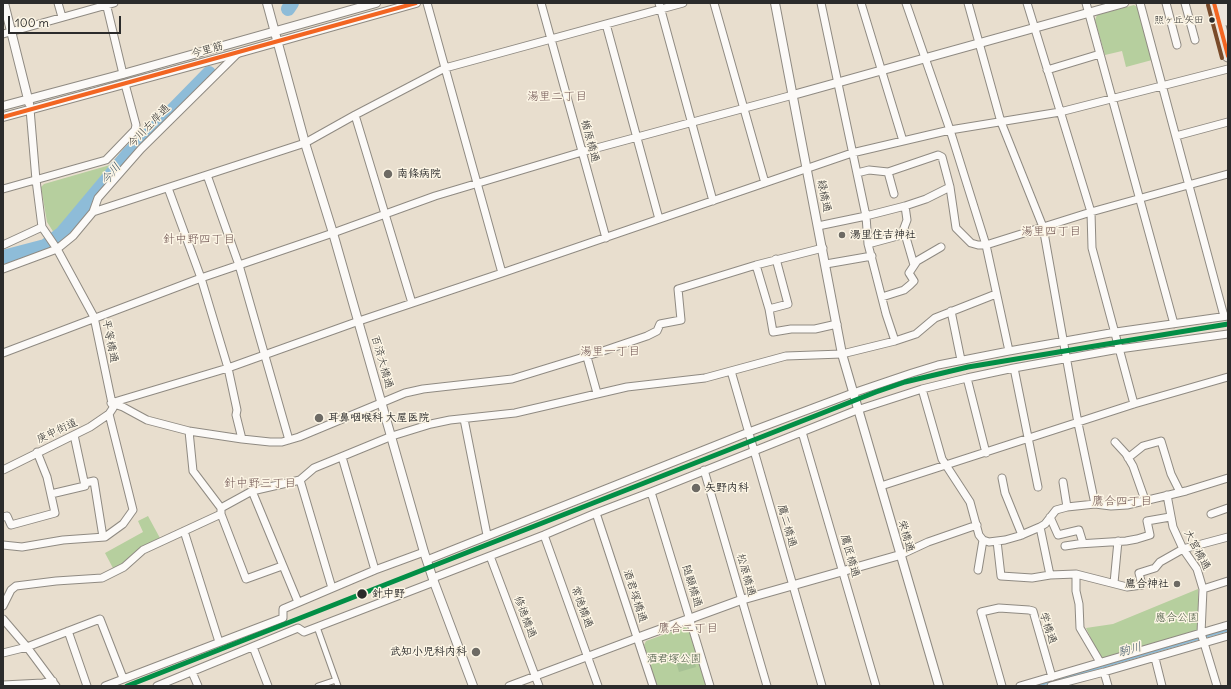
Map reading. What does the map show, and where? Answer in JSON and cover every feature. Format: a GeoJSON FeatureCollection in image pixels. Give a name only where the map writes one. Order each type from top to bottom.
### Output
{"type":"FeatureCollection","features":[{"type":"Feature","properties":{"kind":"highway"},"geometry":{"type":"LineString","coordinates":[[1214,3],[1228,56]]}},
{"type":"Feature","properties":{"kind":"highway"},"geometry":{"type":"LineString","coordinates":[[1224,3],[1228,20]]}},
{"type":"Feature","properties":{"kind":"street"},"geometry":{"type":"LineString","coordinates":[[3,245],[42,227],[36,180],[30,109],[7,33],[4,3]]}},
{"type":"Feature","properties":{"kind":"street"},"geometry":{"type":"LineString","coordinates":[[58,3],[62,18]]}},
{"type":"Feature","properties":{"kind":"street"},"geometry":{"type":"LineString","coordinates":[[267,3],[274,31]]}},
{"type":"Feature","properties":{"kind":"street","name":"今里筋"},"geometry":{"type":"LineString","coordinates":[[3,106],[124,74],[274,31],[350,6],[376,3]]}},
{"type":"Feature","properties":{"kind":"street","name":"今里筋"},"geometry":{"type":"LineString","coordinates":[[3,117],[416,3]]}},
{"type":"Feature","properties":{"kind":"street"},"geometry":{"type":"LineString","coordinates":[[427,3],[502,273]]}},
{"type":"Feature","properties":{"kind":"street","name":"楯原橋通"},"geometry":{"type":"LineString","coordinates":[[541,3],[606,238]]}},
{"type":"Feature","properties":{"kind":"street"},"geometry":{"type":"LineString","coordinates":[[93,212],[305,143],[445,68],[606,24],[660,6],[683,3]]}},
{"type":"Feature","properties":{"kind":"street"},"geometry":{"type":"LineString","coordinates":[[714,3],[764,183]]}},
{"type":"Feature","properties":{"kind":"street","name":"緑橋通"},"geometry":{"type":"LineString","coordinates":[[775,3],[823,248],[842,354],[853,393]]}},
{"type":"Feature","properties":{"kind":"street"},"geometry":{"type":"LineString","coordinates":[[821,3],[866,216],[868,244],[895,341]]}},
{"type":"Feature","properties":{"kind":"street"},"geometry":{"type":"LineString","coordinates":[[861,3],[903,141]]}},
{"type":"Feature","properties":{"kind":"street"},"geometry":{"type":"LineString","coordinates":[[906,3],[950,130],[986,245],[1009,351]]}},
{"type":"Feature","properties":{"kind":"street"},"geometry":{"type":"LineString","coordinates":[[968,3],[1001,122],[1043,227],[1078,423],[1095,504]]}},
{"type":"Feature","properties":{"kind":"street"},"geometry":{"type":"LineString","coordinates":[[1026,3],[1091,212],[1092,248],[1116,332],[1119,349],[1134,404]]}},
{"type":"Feature","properties":{"kind":"street"},"geometry":{"type":"LineString","coordinates":[[1086,3],[1174,324]]}},
{"type":"Feature","properties":{"kind":"street"},"geometry":{"type":"LineString","coordinates":[[3,353],[94,317],[201,278],[477,182],[1124,3]]}},
{"type":"Feature","properties":{"kind":"street"},"geometry":{"type":"LineString","coordinates":[[427,560],[749,432],[853,393],[912,373],[962,360],[1064,341],[1226,316],[1140,3]]}},
{"type":"Feature","properties":{"kind":"street"},"geometry":{"type":"LineString","coordinates":[[1166,3],[1178,45]]}},
{"type":"Feature","properties":{"kind":"street"},"geometry":{"type":"LineString","coordinates":[[1185,3],[1195,40]]}},
{"type":"Feature","properties":{"kind":"street"},"geometry":{"type":"LineString","coordinates":[[7,33],[109,4],[124,74]]}},
{"type":"Feature","properties":{"kind":"street"},"geometry":{"type":"LineString","coordinates":[[660,6],[713,201]]}},
{"type":"Feature","properties":{"kind":"street"},"geometry":{"type":"LineString","coordinates":[[606,24],[659,219]]}},
{"type":"Feature","properties":{"kind":"street","name":"百済大橋通"},"geometry":{"type":"LineString","coordinates":[[274,31],[305,143],[359,321],[424,552],[473,686]]}},
{"type":"Feature","properties":{"kind":"street","name":"今川左岸通"},"geometry":{"type":"LineString","coordinates":[[3,269],[56,248],[73,236],[93,212],[98,198],[141,149],[238,53]]}},
{"type":"Feature","properties":{"kind":"street"},"geometry":{"type":"LineString","coordinates":[[1047,70],[1100,54]]}},
{"type":"Feature","properties":{"kind":"street"},"geometry":{"type":"LineString","coordinates":[[112,403],[228,368],[359,321],[852,153],[950,130],[1060,112],[1228,69]]}},
{"type":"Feature","properties":{"kind":"street"},"geometry":{"type":"LineString","coordinates":[[3,189],[106,160],[135,130],[136,125],[125,84]]}},
{"type":"Feature","properties":{"kind":"street"},"geometry":{"type":"LineString","coordinates":[[355,115],[412,303]]}},
{"type":"Feature","properties":{"kind":"street"},"geometry":{"type":"LineString","coordinates":[[1176,136],[1228,122]]}},
{"type":"Feature","properties":{"kind":"street"},"geometry":{"type":"LineString","coordinates":[[857,173],[869,170],[888,172],[938,155],[942,157],[950,187],[956,228],[971,243],[978,245],[986,245],[1091,212],[1228,174]]}},
{"type":"Feature","properties":{"kind":"street"},"geometry":{"type":"LineString","coordinates":[[888,172],[894,194]]}},
{"type":"Feature","properties":{"kind":"street"},"geometry":{"type":"LineString","coordinates":[[207,175],[239,265],[266,354],[289,440]]}},
{"type":"Feature","properties":{"kind":"street"},"geometry":{"type":"LineString","coordinates":[[818,226],[905,206],[926,199],[950,187]]}},
{"type":"Feature","properties":{"kind":"street"},"geometry":{"type":"LineString","coordinates":[[168,188],[201,278],[228,368],[242,439]]}},
{"type":"Feature","properties":{"kind":"street"},"geometry":{"type":"LineString","coordinates":[[905,206],[907,220],[904,228],[914,265]]}},
{"type":"Feature","properties":{"kind":"street","name":"平等橋通"},"geometry":{"type":"LineString","coordinates":[[42,227],[56,248],[94,317],[112,403]]}},
{"type":"Feature","properties":{"kind":"street"},"geometry":{"type":"LineString","coordinates":[[868,244],[905,234]]}},
{"type":"Feature","properties":{"kind":"street"},"geometry":{"type":"LineString","coordinates":[[882,297],[904,290],[910,285],[914,281],[909,273],[917,261],[941,247]]}},
{"type":"Feature","properties":{"kind":"street"},"geometry":{"type":"LineString","coordinates":[[112,403],[123,407],[147,420],[189,431],[242,439],[282,442],[405,393],[423,388],[512,380],[588,357],[647,336],[657,331],[660,324],[681,320],[678,289],[776,259],[823,248]]}},
{"type":"Feature","properties":{"kind":"street"},"geometry":{"type":"LineString","coordinates":[[826,264],[872,256]]}},
{"type":"Feature","properties":{"kind":"street"},"geometry":{"type":"LineString","coordinates":[[769,309],[788,304],[776,259]]}},
{"type":"Feature","properties":{"kind":"street"},"geometry":{"type":"LineString","coordinates":[[756,265],[769,309],[773,332],[791,329],[815,329],[837,324]]}},
{"type":"Feature","properties":{"kind":"street"},"geometry":{"type":"LineString","coordinates":[[3,606],[11,590],[16,586],[56,581],[102,578],[124,567],[143,550],[184,531],[221,511],[252,491],[300,480],[314,468],[392,436],[431,424],[515,413],[627,387],[705,378],[786,356],[842,354],[895,341],[916,334],[935,318],[996,294]]}},
{"type":"Feature","properties":{"kind":"street"},"geometry":{"type":"LineString","coordinates":[[951,311],[962,360]]}},
{"type":"Feature","properties":{"kind":"street"},"geometry":{"type":"LineString","coordinates":[[157,686],[298,628],[304,632],[317,627],[596,513],[859,409],[922,389],[1014,368],[1119,349],[1228,334]]}},
{"type":"Feature","properties":{"kind":"street"},"geometry":{"type":"LineString","coordinates":[[588,357],[597,393]]}},
{"type":"Feature","properties":{"kind":"street"},"geometry":{"type":"LineString","coordinates":[[1014,368],[1027,440],[1038,487]]}},
{"type":"Feature","properties":{"kind":"street","name":"鷹二橋通"},"geometry":{"type":"LineString","coordinates":[[731,371],[822,686]]}},
{"type":"Feature","properties":{"kind":"street"},"geometry":{"type":"LineString","coordinates":[[881,486],[1027,440],[1134,404],[1228,377]]}},
{"type":"Feature","properties":{"kind":"street"},"geometry":{"type":"LineString","coordinates":[[967,378],[986,453]]}},
{"type":"Feature","properties":{"kind":"street"},"geometry":{"type":"LineString","coordinates":[[922,389],[942,459],[970,502],[979,535],[983,540],[1005,540],[1022,535],[1040,527],[1056,510],[1067,507],[1095,504],[1116,506],[1167,496],[1228,478]]}},
{"type":"Feature","properties":{"kind":"street","name":"栄橋通"},"geometry":{"type":"LineString","coordinates":[[853,393],[859,409],[939,686]]}},
{"type":"Feature","properties":{"kind":"street"},"geometry":{"type":"LineString","coordinates":[[3,545],[22,547],[63,540],[103,537],[123,524],[133,510],[109,414],[113,408],[112,403]]}},
{"type":"Feature","properties":{"kind":"street","name":"庚申街道"},"geometry":{"type":"LineString","coordinates":[[3,470],[36,452],[90,427],[109,414]]}},
{"type":"Feature","properties":{"kind":"street"},"geometry":{"type":"LineString","coordinates":[[464,419],[488,535]]}},
{"type":"Feature","properties":{"kind":"street"},"geometry":{"type":"LineString","coordinates":[[189,431],[193,471],[221,511],[246,579],[282,566]]}},
{"type":"Feature","properties":{"kind":"street","name":"鷹匠橋通"},"geometry":{"type":"LineString","coordinates":[[802,432],[876,686]]}},
{"type":"Feature","properties":{"kind":"street"},"geometry":{"type":"LineString","coordinates":[[74,435],[85,483]]}},
{"type":"Feature","properties":{"kind":"street"},"geometry":{"type":"LineString","coordinates":[[1128,458],[1142,446],[1161,441],[1171,474],[1180,492]]}},
{"type":"Feature","properties":{"kind":"street"},"geometry":{"type":"LineString","coordinates":[[1115,442],[1128,458],[1139,480],[1145,500]]}},
{"type":"Feature","properties":{"kind":"street"},"geometry":{"type":"LineString","coordinates":[[3,517],[7,516],[11,525],[55,513],[47,477],[36,452]]}},
{"type":"Feature","properties":{"kind":"street"},"geometry":{"type":"LineString","coordinates":[[342,457],[375,570]]}},
{"type":"Feature","properties":{"kind":"street","name":"松原橋通"},"geometry":{"type":"LineString","coordinates":[[704,470],[767,686]]}},
{"type":"Feature","properties":{"kind":"street"},"geometry":{"type":"LineString","coordinates":[[1002,478],[1005,493],[1022,535]]}},
{"type":"Feature","properties":{"kind":"street"},"geometry":{"type":"LineString","coordinates":[[300,480],[332,588]]}},
{"type":"Feature","properties":{"kind":"street"},"geometry":{"type":"LineString","coordinates":[[51,494],[85,486],[85,483],[94,481],[103,537]]}},
{"type":"Feature","properties":{"kind":"street"},"geometry":{"type":"LineString","coordinates":[[1063,482],[1067,507]]}},
{"type":"Feature","properties":{"kind":"street"},"geometry":{"type":"LineString","coordinates":[[252,491],[298,602]]}},
{"type":"Feature","properties":{"kind":"street","name":"随願橋通"},"geometry":{"type":"LineString","coordinates":[[651,492],[691,619],[710,686]]}},
{"type":"Feature","properties":{"kind":"street","name":"大宮橋通"},"geometry":{"type":"LineString","coordinates":[[1167,496],[1172,527],[1183,549],[1197,569],[1202,589],[1203,638],[1217,686]]}},
{"type":"Feature","properties":{"kind":"street"},"geometry":{"type":"LineString","coordinates":[[1211,514],[1228,508]]}},
{"type":"Feature","properties":{"kind":"street","name":"酒君塚橋通"},"geometry":{"type":"LineString","coordinates":[[596,513],[654,686]]}},
{"type":"Feature","properties":{"kind":"street"},"geometry":{"type":"LineString","coordinates":[[1050,517],[1058,535],[1079,530],[1083,543]]}},
{"type":"Feature","properties":{"kind":"street"},"geometry":{"type":"LineString","coordinates":[[1065,546],[1083,543],[1137,539],[1150,535],[1148,521],[1170,517]]}},
{"type":"Feature","properties":{"kind":"street"},"geometry":{"type":"LineString","coordinates":[[509,686],[741,600],[900,555],[928,542],[977,525]]}},
{"type":"Feature","properties":{"kind":"street"},"geometry":{"type":"LineString","coordinates":[[1040,527],[1050,575]]}},
{"type":"Feature","properties":{"kind":"street"},"geometry":{"type":"LineString","coordinates":[[184,531],[219,642]]}},
{"type":"Feature","properties":{"kind":"street","name":"常徳橋通"},"geometry":{"type":"LineString","coordinates":[[544,535],[598,686]]}},
{"type":"Feature","properties":{"kind":"street"},"geometry":{"type":"LineString","coordinates":[[997,541],[1001,576],[1032,578],[1050,575],[1076,574],[1127,587],[1142,585],[1139,573],[1155,568],[1160,562],[1183,549],[1228,537]]}},
{"type":"Feature","properties":{"kind":"street"},"geometry":{"type":"LineString","coordinates":[[978,570],[983,540]]}},
{"type":"Feature","properties":{"kind":"street"},"geometry":{"type":"LineString","coordinates":[[1114,583],[1118,541]]}},
{"type":"Feature","properties":{"kind":"street"},"geometry":{"type":"LineString","coordinates":[[105,686],[283,618],[283,609],[375,570],[424,552]]}},
{"type":"Feature","properties":{"kind":"street","name":"修徳橋通"},"geometry":{"type":"LineString","coordinates":[[490,556],[539,686]]}},
{"type":"Feature","properties":{"kind":"street"},"geometry":{"type":"LineString","coordinates":[[1076,574],[1076,591],[1079,604],[1080,628],[1100,662]]}},
{"type":"Feature","properties":{"kind":"street"},"geometry":{"type":"LineString","coordinates":[[1202,589],[1228,582]]}},
{"type":"Feature","properties":{"kind":"street","name":"学橋通"},"geometry":{"type":"LineString","coordinates":[[1002,686],[981,612],[999,608],[1029,610],[1033,612],[1052,677]]}},
{"type":"Feature","properties":{"kind":"street"},"geometry":{"type":"LineString","coordinates":[[3,619],[27,647],[54,684]]}},
{"type":"Feature","properties":{"kind":"street"},"geometry":{"type":"LineString","coordinates":[[3,652],[27,647],[100,619],[123,678]]}},
{"type":"Feature","properties":{"kind":"street"},"geometry":{"type":"LineString","coordinates":[[1051,686],[1155,658],[1203,638],[1228,625]]}},
{"type":"Feature","properties":{"kind":"street"},"geometry":{"type":"LineString","coordinates":[[317,627],[338,686]]}},
{"type":"Feature","properties":{"kind":"street"},"geometry":{"type":"LineString","coordinates":[[68,631],[87,686]]}},
{"type":"Feature","properties":{"kind":"street"},"geometry":{"type":"LineString","coordinates":[[1020,686],[1100,662],[1203,638],[1228,636]]}},
{"type":"Feature","properties":{"kind":"street"},"geometry":{"type":"LineString","coordinates":[[253,647],[268,686]]}},
{"type":"Feature","properties":{"kind":"street"},"geometry":{"type":"LineString","coordinates":[[1155,658],[1162,686]]}},
{"type":"Feature","properties":{"kind":"street"},"geometry":{"type":"LineString","coordinates":[[192,672],[198,686]]}},
{"type":"Feature","properties":{"kind":"street"},"geometry":{"type":"LineString","coordinates":[[1104,672],[1108,686]]}},
{"type":"Feature","properties":{"kind":"street"},"geometry":{"type":"LineString","coordinates":[[318,686],[336,680]]}},
{"type":"Feature","properties":{"kind":"street"},"geometry":{"type":"LineString","coordinates":[[3,684],[54,684]]}},
{"type":"Feature","properties":{"kind":"green space"},"geometry":{"type":"Polygon","coordinates":[[[1134,5],[1137,7],[1152,60],[1126,67],[1122,51],[1105,55],[1095,20],[1097,15],[1134,5]]]}},
{"type":"Feature","properties":{"kind":"green space"},"geometry":{"type":"Polygon","coordinates":[[[110,165],[54,233],[47,222],[41,187],[44,184],[110,165]]]}},
{"type":"Feature","properties":{"kind":"green space"},"geometry":{"type":"Polygon","coordinates":[[[148,516],[161,540],[114,570],[105,553],[143,532],[138,521],[148,516]]]}},
{"type":"Feature","properties":{"kind":"green space","name":"應合公園"},"geometry":{"type":"Polygon","coordinates":[[[1198,589],[1198,630],[1196,633],[1104,659],[1100,657],[1086,628],[1113,624],[1198,589]]]}},
{"type":"Feature","properties":{"kind":"green space","name":"酒君塚公園"},"geometry":{"type":"Polygon","coordinates":[[[685,627],[690,630],[706,686],[657,686],[644,645],[646,641],[685,627]]]}},
{"type":"Feature","properties":{"kind":"green space"},"geometry":{"type":"Polygon","coordinates":[[[692,653],[696,667],[679,672],[675,658],[692,653]]]}},
{"type":"Feature","properties":{"kind":"waterway","name":"今川"},"geometry":{"type":"LineString","coordinates":[[288,9],[292,3]]}},
{"type":"Feature","properties":{"kind":"waterway","name":"今川"},"geometry":{"type":"LineString","coordinates":[[3,257],[45,246],[62,233],[129,153],[209,73]]}},
{"type":"Feature","properties":{"kind":"waterway","name":"駒川"},"geometry":{"type":"LineString","coordinates":[[1036,686],[1228,630]]}},
{"type":"Feature","properties":{"kind":"transit line"},"geometry":{"type":"LineString","coordinates":[[3,117],[416,3]]}},
{"type":"Feature","properties":{"kind":"transit line"},"geometry":{"type":"LineString","coordinates":[[1214,3],[1228,56]]}},
{"type":"Feature","properties":{"kind":"transit line"},"geometry":{"type":"LineString","coordinates":[[1208,5],[1222,58]]}},
{"type":"Feature","properties":{"kind":"transit line"},"geometry":{"type":"LineString","coordinates":[[127,686],[876,392],[905,382],[968,367],[1228,324]]}},
{"type":"Feature","properties":{"kind":"place","name":"照ヶ丘矢田"},"geometry":{"type":"Point","coordinates":[1212,20]}},
{"type":"Feature","properties":{"kind":"place","name":"南條病院"},"geometry":{"type":"Point","coordinates":[388,174]}},
{"type":"Feature","properties":{"kind":"place","name":"湯里住吉神社"},"geometry":{"type":"Point","coordinates":[842,235]}},
{"type":"Feature","properties":{"kind":"place","name":"耳鼻咽喉科 大屋医院"},"geometry":{"type":"Point","coordinates":[319,418]}},
{"type":"Feature","properties":{"kind":"place","name":"矢野内科"},"geometry":{"type":"Point","coordinates":[696,488]}},
{"type":"Feature","properties":{"kind":"place","name":"鷹合神社"},"geometry":{"type":"Point","coordinates":[1177,584]}},
{"type":"Feature","properties":{"kind":"place","name":"針中野"},"geometry":{"type":"Point","coordinates":[362,594]}},
{"type":"Feature","properties":{"kind":"place","name":"武知小児科内科"},"geometry":{"type":"Point","coordinates":[476,652]}},
{"type":"Feature","properties":{"kind":"district","name":"湯里二丁目"},"geometry":{"type":"Point","coordinates":[557,97]}},
{"type":"Feature","properties":{"kind":"district","name":"湯里四丁目"},"geometry":{"type":"Point","coordinates":[1051,232]}},
{"type":"Feature","properties":{"kind":"district","name":"針中野四丁目"},"geometry":{"type":"Point","coordinates":[199,240]}},
{"type":"Feature","properties":{"kind":"district","name":"湯里一丁目"},"geometry":{"type":"Point","coordinates":[610,352]}},
{"type":"Feature","properties":{"kind":"district","name":"針中野三丁目"},"geometry":{"type":"Point","coordinates":[260,484]}},
{"type":"Feature","properties":{"kind":"district","name":"鷹合四丁目"},"geometry":{"type":"Point","coordinates":[1122,502]}},
{"type":"Feature","properties":{"kind":"district","name":"鷹合二丁目"},"geometry":{"type":"Point","coordinates":[688,629]}}]}
